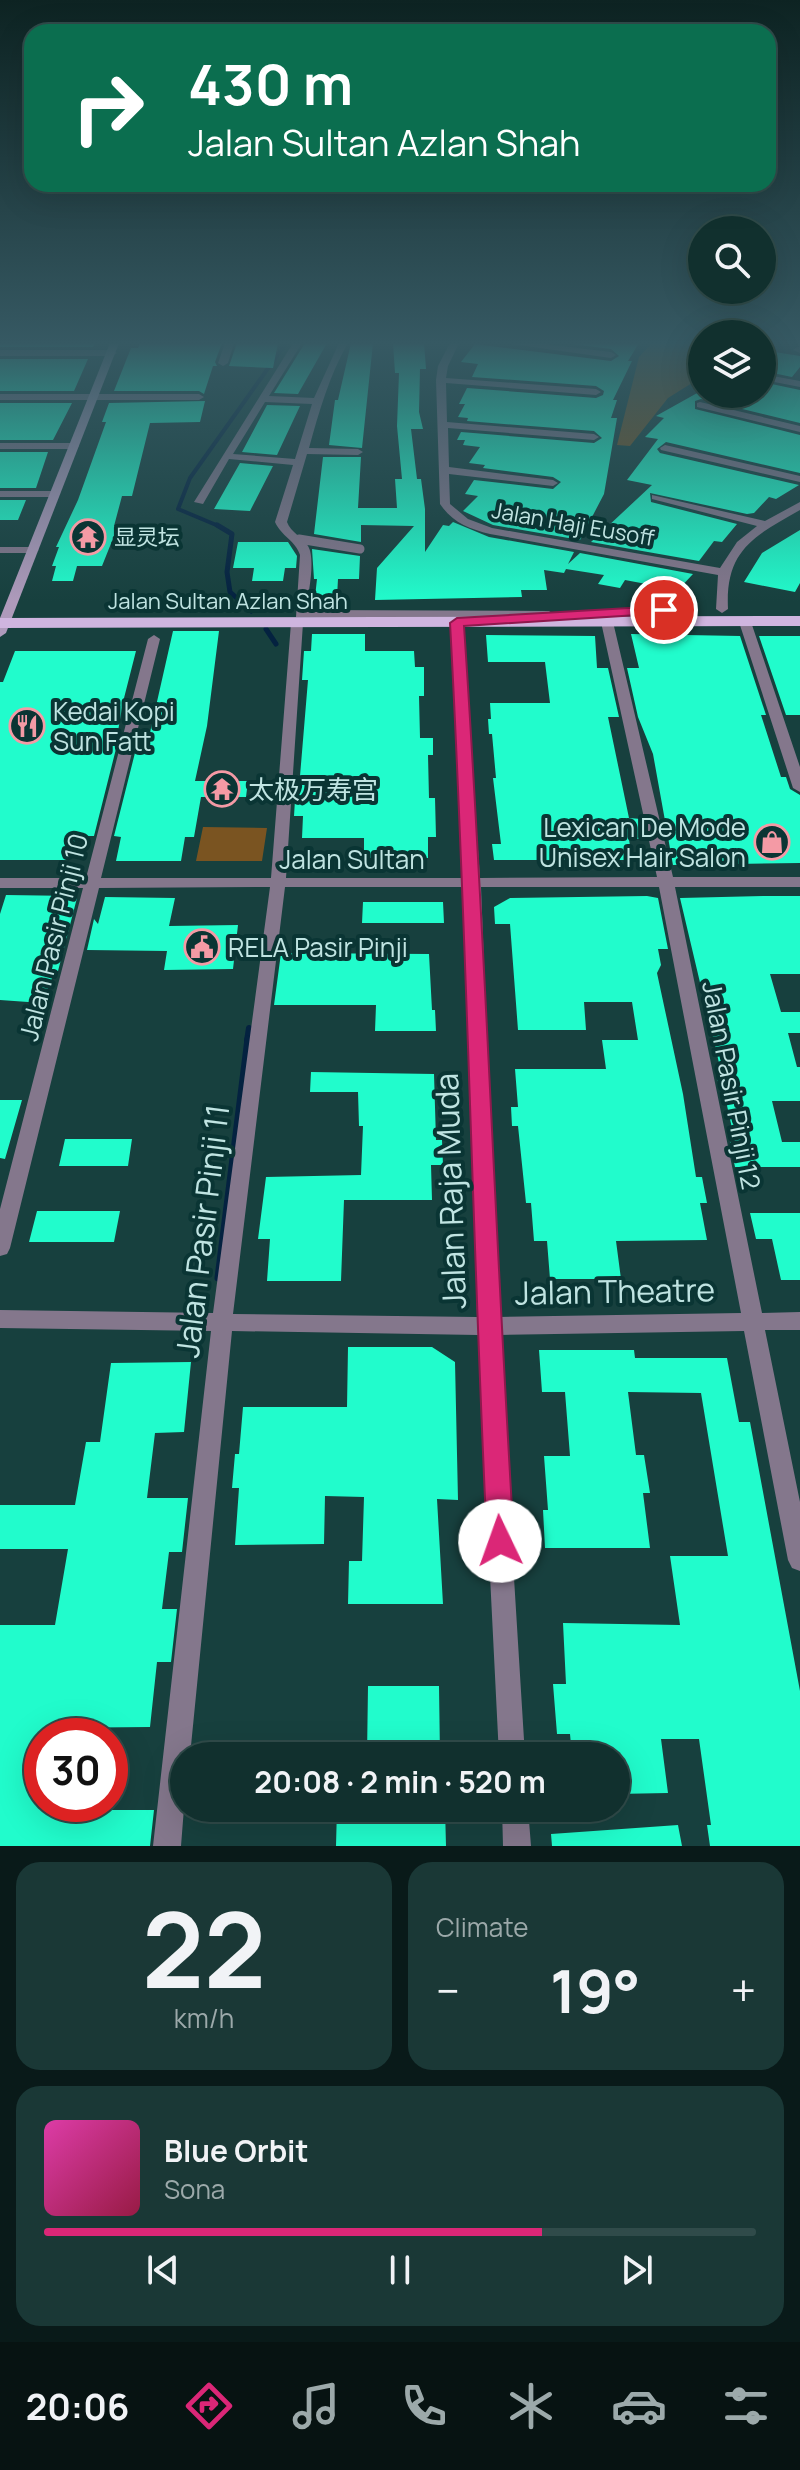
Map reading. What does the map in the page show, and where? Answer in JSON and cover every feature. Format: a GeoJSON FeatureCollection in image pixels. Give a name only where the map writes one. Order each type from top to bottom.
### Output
{"type":"FeatureCollection","features":[{"type":"Feature","properties":{"kind":"main road"},"geometry":{"type":"LineString","coordinates":[[1,627],[81,429]]}},
{"type":"Feature","properties":{"kind":"main road"},"geometry":{"type":"LineString","coordinates":[[607,622],[705,615],[722,609],[741,614],[800,619]]}},
{"type":"Feature","properties":{"kind":"main road","name":"Jalan Sultan Azlan Shah"},"geometry":{"type":"LineString","coordinates":[[1,627],[297,623],[800,609]]}},
{"type":"Feature","properties":{"kind":"main road","name":"Jalan Sultan Azlan Shah"},"geometry":{"type":"LineString","coordinates":[[456,618],[607,622],[800,619]]}},
{"type":"Feature","properties":{"kind":"street"},"geometry":{"type":"LineString","coordinates":[[199,502],[243,429]]}},
{"type":"Feature","properties":{"kind":"street"},"geometry":{"type":"LineString","coordinates":[[310,429],[281,522],[282,529],[299,539],[306,555],[300,614],[456,618]]}},
{"type":"Feature","properties":{"kind":"street","name":"Jalan Haji Eusoff"},"geometry":{"type":"LineString","coordinates":[[444,429],[445,504],[452,515],[468,525],[722,572]]}},
{"type":"Feature","properties":{"kind":"street"},"geometry":{"type":"LineString","coordinates":[[496,429],[594,437]]}},
{"type":"Feature","properties":{"kind":"street"},"geometry":{"type":"LineString","coordinates":[[0,446],[74,446]]}},
{"type":"Feature","properties":{"kind":"street"},"geometry":{"type":"LineString","coordinates":[[665,448],[800,479]]}},
{"type":"Feature","properties":{"kind":"street"},"geometry":{"type":"LineString","coordinates":[[304,451],[358,452]]}},
{"type":"Feature","properties":{"kind":"street"},"geometry":{"type":"LineString","coordinates":[[226,456],[300,463]]}},
{"type":"Feature","properties":{"kind":"street"},"geometry":{"type":"LineString","coordinates":[[445,470],[553,483]]}},
{"type":"Feature","properties":{"kind":"street"},"geometry":{"type":"LineString","coordinates":[[0,494],[55,494]]}},
{"type":"Feature","properties":{"kind":"street"},"geometry":{"type":"LineString","coordinates":[[656,497],[767,525]]}},
{"type":"Feature","properties":{"kind":"street"},"geometry":{"type":"LineString","coordinates":[[722,609],[719,589],[722,572],[738,549],[767,525],[800,505]]}},
{"type":"Feature","properties":{"kind":"street"},"geometry":{"type":"LineString","coordinates":[[0,550],[33,550]]}},
{"type":"Feature","properties":{"kind":"street","name":"Jalan Raja Muda"},"geometry":{"type":"LineString","coordinates":[[456,618],[473,882],[488,1326],[511,1742]]}},
{"type":"Feature","properties":{"kind":"street","name":"Jalan Pasir Pinji 12"},"geometry":{"type":"LineString","coordinates":[[607,622],[666,882],[800,1560]]}},
{"type":"Feature","properties":{"kind":"street"},"geometry":{"type":"LineString","coordinates":[[745,622],[800,788]]}},
{"type":"Feature","properties":{"kind":"street","name":"Jalan Pasir Pinji 11"},"geometry":{"type":"LineString","coordinates":[[167,1846],[222,1322],[278,883],[297,623]]}},
{"type":"Feature","properties":{"kind":"street","name":"Jalan Pasir Pinji 10"},"geometry":{"type":"LineString","coordinates":[[0,1248],[154,639]]}},
{"type":"Feature","properties":{"kind":"street","name":"Jalan Sultan"},"geometry":{"type":"LineString","coordinates":[[0,883],[800,882]]}},
{"type":"Feature","properties":{"kind":"street","name":"Jalan Theatre"},"geometry":{"type":"LineString","coordinates":[[0,1319],[488,1326],[800,1321]]}},
{"type":"Feature","properties":{"kind":"street"},"geometry":{"type":"LineString","coordinates":[[516,1822],[517,1846]]}},
{"type":"Feature","properties":{"kind":"lane"},"geometry":{"type":"LineString","coordinates":[[299,539],[360,549]]}},
{"type":"Feature","properties":{"kind":"shaded area"},"geometry":{"type":"Polygon","coordinates":[[[621,429],[643,429],[630,446],[617,445],[621,429]]]}},
{"type":"Feature","properties":{"kind":"shaded area"},"geometry":{"type":"Polygon","coordinates":[[[203,827],[267,828],[262,861],[196,861],[203,827]]]}},
{"type":"Feature","properties":{"kind":"building"},"geometry":{"type":"Polygon","coordinates":[[[0,429],[59,429],[53,440],[0,440],[0,429]]]}},
{"type":"Feature","properties":{"kind":"building"},"geometry":{"type":"Polygon","coordinates":[[[103,429],[148,429],[132,496],[122,496],[114,526],[118,526],[102,566],[77,566],[73,581],[52,581],[56,566],[52,566],[59,547],[56,547],[78,500],[103,429]]]}},
{"type":"Feature","properties":{"kind":"building"},"geometry":{"type":"Polygon","coordinates":[[[254,429],[289,429],[277,455],[242,452],[254,429]]]}},
{"type":"Feature","properties":{"kind":"building"},"geometry":{"type":"Polygon","coordinates":[[[331,429],[364,429],[362,448],[329,445],[331,429]]]}},
{"type":"Feature","properties":{"kind":"building"},"geometry":{"type":"Polygon","coordinates":[[[397,429],[411,429],[417,479],[421,479],[425,509],[425,552],[443,525],[449,526],[453,522],[489,537],[574,552],[568,564],[580,553],[693,574],[678,590],[625,580],[620,588],[598,584],[604,575],[566,569],[564,573],[544,570],[547,590],[521,590],[522,597],[375,600],[377,568],[414,526],[361,525],[361,542],[314,534],[323,457],[361,457],[358,508],[397,508],[395,479],[402,479],[397,429]]]}},
{"type":"Feature","properties":{"kind":"building"},"geometry":{"type":"Polygon","coordinates":[[[570,429],[615,429],[604,494],[580,540],[493,525],[463,511],[478,496],[465,494],[474,480],[553,489],[561,482],[553,477],[483,468],[485,465],[469,463],[480,447],[463,445],[465,440],[457,440],[461,432],[594,443],[602,438],[594,431],[570,429]]]}},
{"type":"Feature","properties":{"kind":"building"},"geometry":{"type":"Polygon","coordinates":[[[653,429],[776,429],[800,435],[800,473],[666,442],[657,449],[660,453],[799,485],[776,499],[769,497],[754,513],[747,514],[650,493],[651,502],[737,524],[722,542],[714,541],[699,561],[591,542],[652,485],[627,480],[658,439],[645,437],[653,429]]]}},
{"type":"Feature","properties":{"kind":"building"},"geometry":{"type":"Polygon","coordinates":[[[0,452],[48,452],[36,488],[0,488],[0,452]]]}},
{"type":"Feature","properties":{"kind":"building"},"geometry":{"type":"Polygon","coordinates":[[[240,463],[273,466],[250,511],[214,509],[240,463]]]}},
{"type":"Feature","properties":{"kind":"building"},"geometry":{"type":"Polygon","coordinates":[[[0,500],[26,500],[18,520],[0,520],[0,500]]]}},
{"type":"Feature","properties":{"kind":"building"},"geometry":{"type":"Polygon","coordinates":[[[800,530],[800,583],[795,592],[744,582],[762,553],[800,530]]]}},
{"type":"Feature","properties":{"kind":"building"},"geometry":{"type":"Polygon","coordinates":[[[238,542],[288,542],[297,556],[296,568],[285,568],[283,581],[252,581],[254,568],[233,568],[238,542]]]}},
{"type":"Feature","properties":{"kind":"building"},"geometry":{"type":"Polygon","coordinates":[[[312,549],[360,556],[359,579],[338,579],[337,597],[315,597],[317,579],[314,579],[312,549]]]}},
{"type":"Feature","properties":{"kind":"building"},"geometry":{"type":"Polygon","coordinates":[[[173,631],[219,631],[207,726],[195,781],[248,781],[246,797],[201,797],[194,837],[185,837],[181,861],[116,861],[121,837],[114,836],[139,737],[149,737],[173,631]]]}},
{"type":"Feature","properties":{"kind":"building"},"geometry":{"type":"Polygon","coordinates":[[[312,634],[365,634],[365,651],[414,651],[415,667],[424,667],[424,696],[419,696],[420,738],[433,738],[433,755],[428,755],[429,798],[435,798],[436,837],[428,837],[428,858],[364,858],[364,838],[302,838],[303,816],[294,816],[308,680],[302,680],[304,651],[311,651],[312,634]]]}},
{"type":"Feature","properties":{"kind":"building"},"geometry":{"type":"Polygon","coordinates":[[[631,634],[740,636],[766,715],[761,715],[781,777],[786,777],[790,789],[800,795],[800,863],[673,865],[653,754],[638,717],[627,668],[639,668],[631,634]]]}},
{"type":"Feature","properties":{"kind":"building"},"geometry":{"type":"Polygon","coordinates":[[[486,635],[595,636],[597,668],[608,668],[619,717],[608,717],[629,818],[641,819],[646,839],[629,839],[632,860],[494,860],[492,844],[501,844],[493,778],[496,778],[492,734],[489,734],[490,703],[550,703],[545,662],[488,662],[486,635]]]}},
{"type":"Feature","properties":{"kind":"building"},"geometry":{"type":"Polygon","coordinates":[[[759,636],[800,636],[800,715],[786,715],[759,636]]]}},
{"type":"Feature","properties":{"kind":"building"},"geometry":{"type":"Polygon","coordinates":[[[15,651],[136,651],[123,702],[119,737],[94,836],[76,836],[70,860],[0,860],[0,682],[3,682],[15,651]]]}},
{"type":"Feature","properties":{"kind":"building"},"geometry":{"type":"Polygon","coordinates":[[[6,895],[77,898],[58,971],[55,971],[42,1003],[0,1000],[0,914],[6,895]]]}},
{"type":"Feature","properties":{"kind":"building"},"geometry":{"type":"Polygon","coordinates":[[[800,896],[800,974],[770,974],[781,1012],[800,1012],[800,1033],[788,1033],[797,1067],[800,1067],[800,1101],[772,1101],[782,1142],[800,1142],[800,1167],[735,1167],[730,1142],[735,1142],[715,1067],[720,1067],[680,898],[800,896]]]}},
{"type":"Feature","properties":{"kind":"building"},"geometry":{"type":"Polygon","coordinates":[[[105,897],[175,898],[169,926],[238,925],[233,969],[164,970],[167,951],[87,950],[94,919],[98,924],[105,897]]]}},
{"type":"Feature","properties":{"kind":"building"},"geometry":{"type":"Polygon","coordinates":[[[510,898],[658,898],[668,949],[658,949],[661,965],[657,973],[683,1094],[696,1177],[702,1177],[707,1203],[700,1203],[707,1240],[616,1241],[621,1279],[550,1279],[547,1241],[534,1241],[531,1203],[526,1203],[518,1126],[512,1126],[511,1107],[518,1107],[515,1069],[606,1069],[602,1040],[638,1040],[632,1002],[584,1002],[586,1030],[518,1030],[510,924],[495,924],[494,907],[510,898]]]}},
{"type":"Feature","properties":{"kind":"building"},"geometry":{"type":"Polygon","coordinates":[[[363,902],[443,902],[444,923],[362,923],[363,902]]]}},
{"type":"Feature","properties":{"kind":"building"},"geometry":{"type":"Polygon","coordinates":[[[281,953],[429,954],[436,1031],[375,1031],[376,1005],[274,1005],[281,953]]]}},
{"type":"Feature","properties":{"kind":"building"},"geometry":{"type":"Polygon","coordinates":[[[311,1072],[434,1074],[436,1140],[442,1140],[443,1165],[431,1165],[432,1200],[344,1200],[341,1281],[267,1281],[270,1239],[258,1239],[266,1177],[361,1175],[363,1126],[359,1126],[358,1092],[310,1092],[311,1072]]]}},
{"type":"Feature","properties":{"kind":"building"},"geometry":{"type":"Polygon","coordinates":[[[0,1100],[22,1100],[5,1159],[0,1158],[0,1100]]]}},
{"type":"Feature","properties":{"kind":"building"},"geometry":{"type":"Polygon","coordinates":[[[65,1139],[132,1139],[128,1166],[59,1166],[65,1139]]]}},
{"type":"Feature","properties":{"kind":"building"},"geometry":{"type":"Polygon","coordinates":[[[37,1211],[120,1211],[114,1242],[29,1242],[37,1211]]]}},
{"type":"Feature","properties":{"kind":"building"},"geometry":{"type":"Polygon","coordinates":[[[750,1213],[800,1213],[800,1280],[781,1280],[772,1239],[756,1239],[750,1213]]]}},
{"type":"Feature","properties":{"kind":"building"},"geometry":{"type":"Polygon","coordinates":[[[348,1347],[432,1347],[455,1362],[458,1500],[437,1499],[443,1604],[348,1604],[349,1561],[362,1561],[364,1497],[325,1496],[324,1544],[235,1545],[239,1488],[232,1488],[243,1407],[347,1407],[348,1347]]]}},
{"type":"Feature","properties":{"kind":"building"},"geometry":{"type":"Polygon","coordinates":[[[539,1350],[634,1350],[635,1358],[727,1358],[739,1422],[750,1422],[800,1691],[800,1846],[710,1846],[707,1825],[711,1825],[699,1739],[661,1739],[668,1793],[630,1794],[630,1742],[571,1742],[570,1734],[557,1734],[553,1684],[566,1684],[563,1623],[680,1625],[670,1556],[728,1556],[701,1393],[628,1392],[636,1455],[644,1455],[650,1493],[643,1493],[650,1548],[545,1548],[543,1510],[548,1510],[544,1456],[570,1456],[565,1392],[542,1392],[539,1350]]]}},
{"type":"Feature","properties":{"kind":"building"},"geometry":{"type":"Polygon","coordinates":[[[191,1362],[184,1432],[155,1433],[147,1498],[188,1498],[182,1552],[169,1552],[162,1609],[177,1609],[171,1662],[157,1662],[150,1727],[128,1727],[128,1718],[24,1718],[24,1822],[128,1822],[128,1810],[154,1810],[150,1846],[0,1846],[0,1625],[55,1625],[68,1549],[0,1549],[0,1505],[75,1505],[86,1442],[100,1442],[111,1363],[191,1362]]]}},
{"type":"Feature","properties":{"kind":"building"},"geometry":{"type":"Polygon","coordinates":[[[368,1686],[439,1686],[440,1742],[367,1742],[368,1686]]]}},
{"type":"Feature","properties":{"kind":"building"},"geometry":{"type":"Polygon","coordinates":[[[337,1822],[445,1822],[446,1846],[336,1846],[337,1822]]]}},
{"type":"Feature","properties":{"kind":"building"},"geometry":{"type":"Polygon","coordinates":[[[678,1825],[682,1846],[552,1846],[551,1834],[678,1825]]]}},
{"type":"Feature","properties":{"kind":"waterway"},"geometry":{"type":"LineString","coordinates":[[219,526],[178,509],[190,478],[225,429]]}},
{"type":"Feature","properties":{"kind":"waterway"},"geometry":{"type":"LineString","coordinates":[[219,526],[232,534],[227,572],[230,592],[251,611]]}},
{"type":"Feature","properties":{"kind":"waterway"},"geometry":{"type":"LineString","coordinates":[[266,629],[276,644]]}},
{"type":"Feature","properties":{"kind":"waterway"},"geometry":{"type":"LineString","coordinates":[[247,1041],[249,1028]]}},
{"type":"Feature","properties":{"kind":"waterway"},"geometry":{"type":"LineString","coordinates":[[218,1278],[248,1039]]}},
{"type":"Feature","properties":{"kind":"place","name":"显灵坛"},"geometry":{"type":"Point","coordinates":[88,537]}},
{"type":"Feature","properties":{"kind":"place","name":"Kedai Kopi Sun Fatt"},"geometry":{"type":"Point","coordinates":[27,726]}},
{"type":"Feature","properties":{"kind":"place","name":"太极万寿宫"},"geometry":{"type":"Point","coordinates":[222,789]}},
{"type":"Feature","properties":{"kind":"place","name":"Lexican De Mode Unisex Hair Salon"},"geometry":{"type":"Point","coordinates":[772,842]}},
{"type":"Feature","properties":{"kind":"place","name":"RELA Pasir Pinji"},"geometry":{"type":"Point","coordinates":[202,947]}},
{"type":"Feature","properties":{"kind":"route"},"geometry":{"type":"LineString","coordinates":[[500,1541],[488,1326],[473,882],[457,623],[664,610]]}}]}
